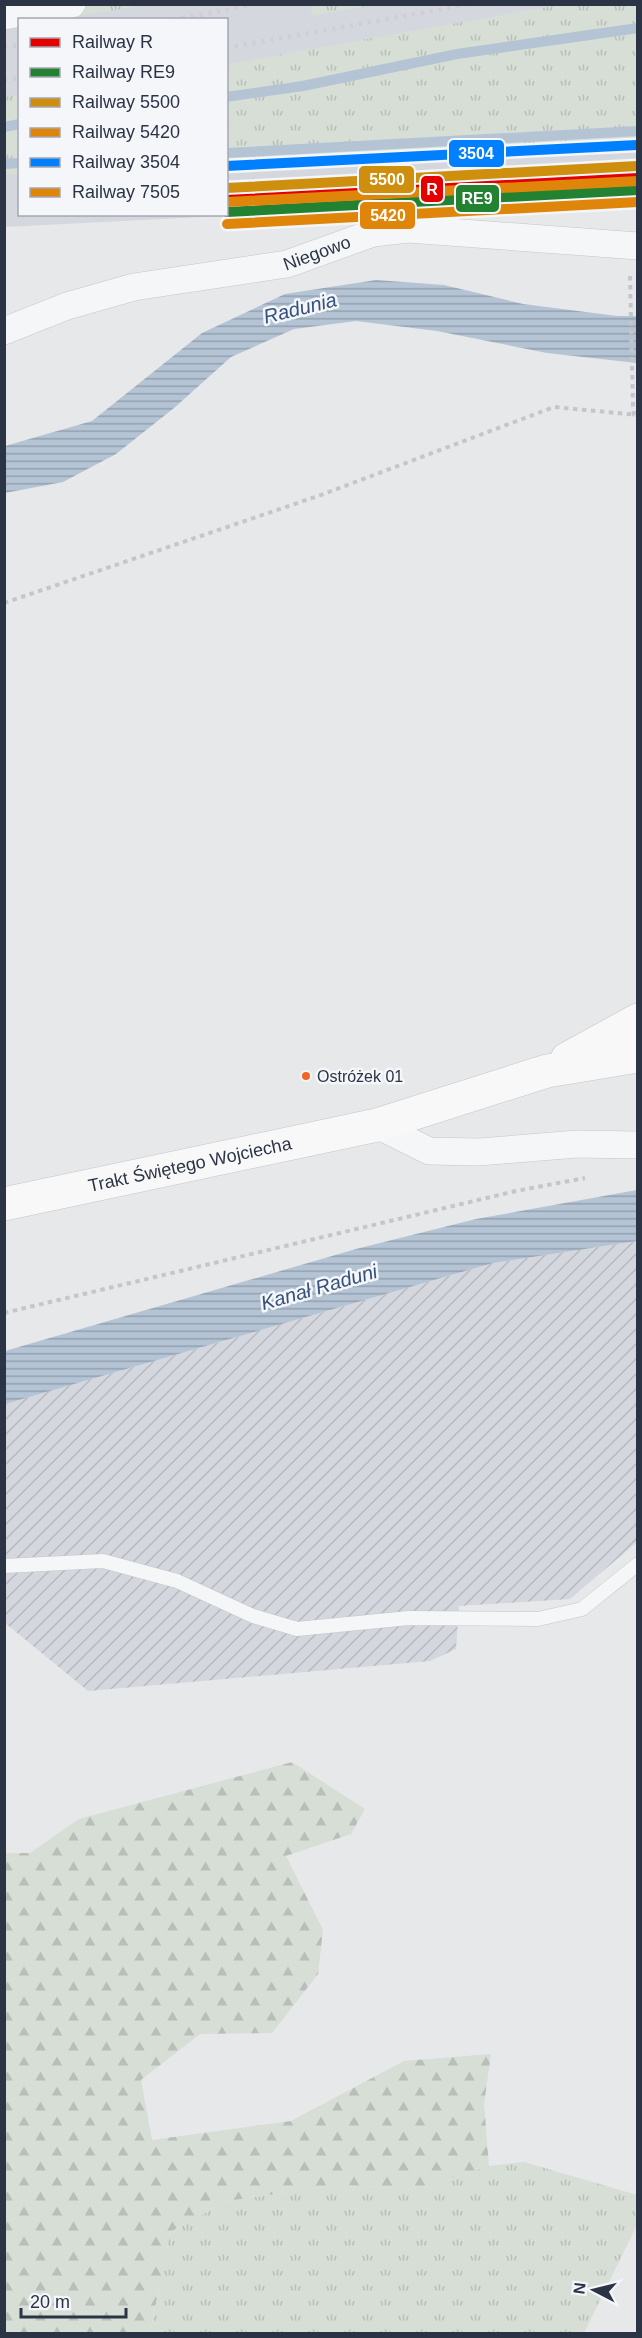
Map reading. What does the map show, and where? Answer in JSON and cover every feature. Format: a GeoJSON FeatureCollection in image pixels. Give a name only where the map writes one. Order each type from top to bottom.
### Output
{"type":"FeatureCollection","features":[{"type":"Feature","properties":{"kind":"main road","name":"Trakt Świętego Wojciecha"},"geometry":{"type":"LineString","coordinates":[[547,1071],[638,1020]]}},
{"type":"Feature","properties":{"kind":"main road","name":"Trakt Świętego Wojciecha"},"geometry":{"type":"LineString","coordinates":[[4,1204],[377,1125],[547,1071],[638,1056]]}},
{"type":"Feature","properties":{"kind":"street"},"geometry":{"type":"LineString","coordinates":[[4,16],[72,4]]}},
{"type":"Feature","properties":{"kind":"street","name":"Niegowo"},"geometry":{"type":"LineString","coordinates":[[4,331],[67,306],[134,287],[287,264],[373,233],[408,229],[634,257]]}},
{"type":"Feature","properties":{"kind":"street"},"geometry":{"type":"LineString","coordinates":[[377,1125],[429,1151],[479,1152],[577,1144],[638,1145]]}},
{"type":"Feature","properties":{"kind":"lane"},"geometry":{"type":"LineString","coordinates":[[4,1566],[103,1561],[177,1581],[253,1616],[297,1629],[409,1618],[538,1619],[582,1609],[638,1564]]}},
{"type":"Feature","properties":{"kind":"path"},"geometry":{"type":"LineString","coordinates":[[4,603],[321,495],[554,407],[636,416],[633,406],[634,257]]}},
{"type":"Feature","properties":{"kind":"path"},"geometry":{"type":"LineString","coordinates":[[4,1313],[516,1191],[591,1177]]}},
{"type":"Feature","properties":{"kind":"shaded area"},"geometry":{"type":"Polygon","coordinates":[[[146,4],[637,5],[637,195],[228,216],[228,18],[64,18],[146,4]]]}},
{"type":"Feature","properties":{"kind":"shaded area"},"geometry":{"type":"Polygon","coordinates":[[[18,26],[18,216],[222,216],[5,227],[5,29],[18,26]]]}},
{"type":"Feature","properties":{"kind":"shaded area"},"geometry":{"type":"Polygon","coordinates":[[[637,1241],[637,1542],[570,1599],[459,1606],[456,1649],[430,1661],[88,1691],[5,1623],[5,1404],[493,1263],[637,1241]]]}},
{"type":"Feature","properties":{"kind":"green space"},"geometry":{"type":"Polygon","coordinates":[[[5,5],[146,5],[64,18],[54,18],[5,5]]]}},
{"type":"Feature","properties":{"kind":"green space"},"geometry":{"type":"Polygon","coordinates":[[[374,5],[312,16],[311,7],[374,5]]]}},
{"type":"Feature","properties":{"kind":"green space"},"geometry":{"type":"Polygon","coordinates":[[[558,5],[637,5],[637,142],[228,163],[228,64],[558,5]]]}},
{"type":"Feature","properties":{"kind":"green space"},"geometry":{"type":"Polygon","coordinates":[[[18,95],[18,174],[5,175],[5,97],[18,95]]]}},
{"type":"Feature","properties":{"kind":"green space"},"geometry":{"type":"Polygon","coordinates":[[[292,1762],[365,1809],[351,1834],[286,1856],[323,1930],[318,1974],[272,2033],[200,2034],[141,2080],[152,2140],[291,2121],[404,2061],[491,2054],[484,2104],[489,2166],[419,2189],[339,2185],[227,2201],[170,2232],[150,2333],[5,2333],[5,1853],[30,1853],[79,1819],[292,1762]]]}},
{"type":"Feature","properties":{"kind":"green space"},"geometry":{"type":"Polygon","coordinates":[[[524,2162],[637,2195],[637,2225],[584,2333],[150,2334],[170,2232],[227,2201],[339,2185],[419,2189],[489,2166],[524,2162]]]}},
{"type":"Feature","properties":{"kind":"water","name":"Radunia"},"geometry":{"type":"Polygon","coordinates":[[[376,280],[444,285],[523,304],[617,316],[637,316],[637,363],[547,353],[437,331],[356,321],[294,329],[231,357],[174,408],[116,454],[63,482],[5,493],[5,446],[92,421],[202,333],[285,294],[376,280]]]}},
{"type":"Feature","properties":{"kind":"water","name":"Kanał Raduni"},"geometry":{"type":"Polygon","coordinates":[[[637,1190],[637,1241],[493,1263],[5,1404],[5,1351],[356,1249],[476,1219],[637,1190]]]}},
{"type":"Feature","properties":{"kind":"waterway"},"geometry":{"type":"LineString","coordinates":[[228,97],[303,86],[457,54],[638,28]]}},
{"type":"Feature","properties":{"kind":"waterway"},"geometry":{"type":"LineString","coordinates":[[4,127],[18,124]]}},
{"type":"Feature","properties":{"kind":"waterway"},"geometry":{"type":"LineString","coordinates":[[228,153],[638,131]]}},
{"type":"Feature","properties":{"kind":"waterway"},"geometry":{"type":"LineString","coordinates":[[4,164],[18,163]]}},
{"type":"Feature","properties":{"kind":"railway"},"geometry":{"type":"LineString","coordinates":[[183,18],[255,4]]}},
{"type":"Feature","properties":{"kind":"railway"},"geometry":{"type":"LineString","coordinates":[[228,48],[471,4]]}},
{"type":"Feature","properties":{"kind":"railway"},"geometry":{"type":"LineString","coordinates":[[4,47],[18,45]]}},
{"type":"Feature","properties":{"kind":"railway"},"geometry":{"type":"LineString","coordinates":[[4,80],[18,78]]}},
{"type":"Feature","properties":{"kind":"rail line","name":"3504"},"geometry":{"type":"LineString","coordinates":[[228,166],[637,145]]}},
{"type":"Feature","properties":{"kind":"rail line","name":"5500"},"geometry":{"type":"LineString","coordinates":[[228,188],[637,166]]}},
{"type":"Feature","properties":{"kind":"rail line","name":"R"},"geometry":{"type":"LineString","coordinates":[[228,200],[638,178]]}},
{"type":"Feature","properties":{"kind":"rail line","name":"7505"},"geometry":{"type":"LineString","coordinates":[[228,202],[638,181]]}},
{"type":"Feature","properties":{"kind":"rail line","name":"RE9"},"geometry":{"type":"LineString","coordinates":[[228,212],[638,190]]}},
{"type":"Feature","properties":{"kind":"rail line","name":"5420"},"geometry":{"type":"LineString","coordinates":[[227,224],[638,202]]}},
{"type":"Feature","properties":{"kind":"place","name":"Ostróżek 01"},"geometry":{"type":"Point","coordinates":[306,1076]}}]}
